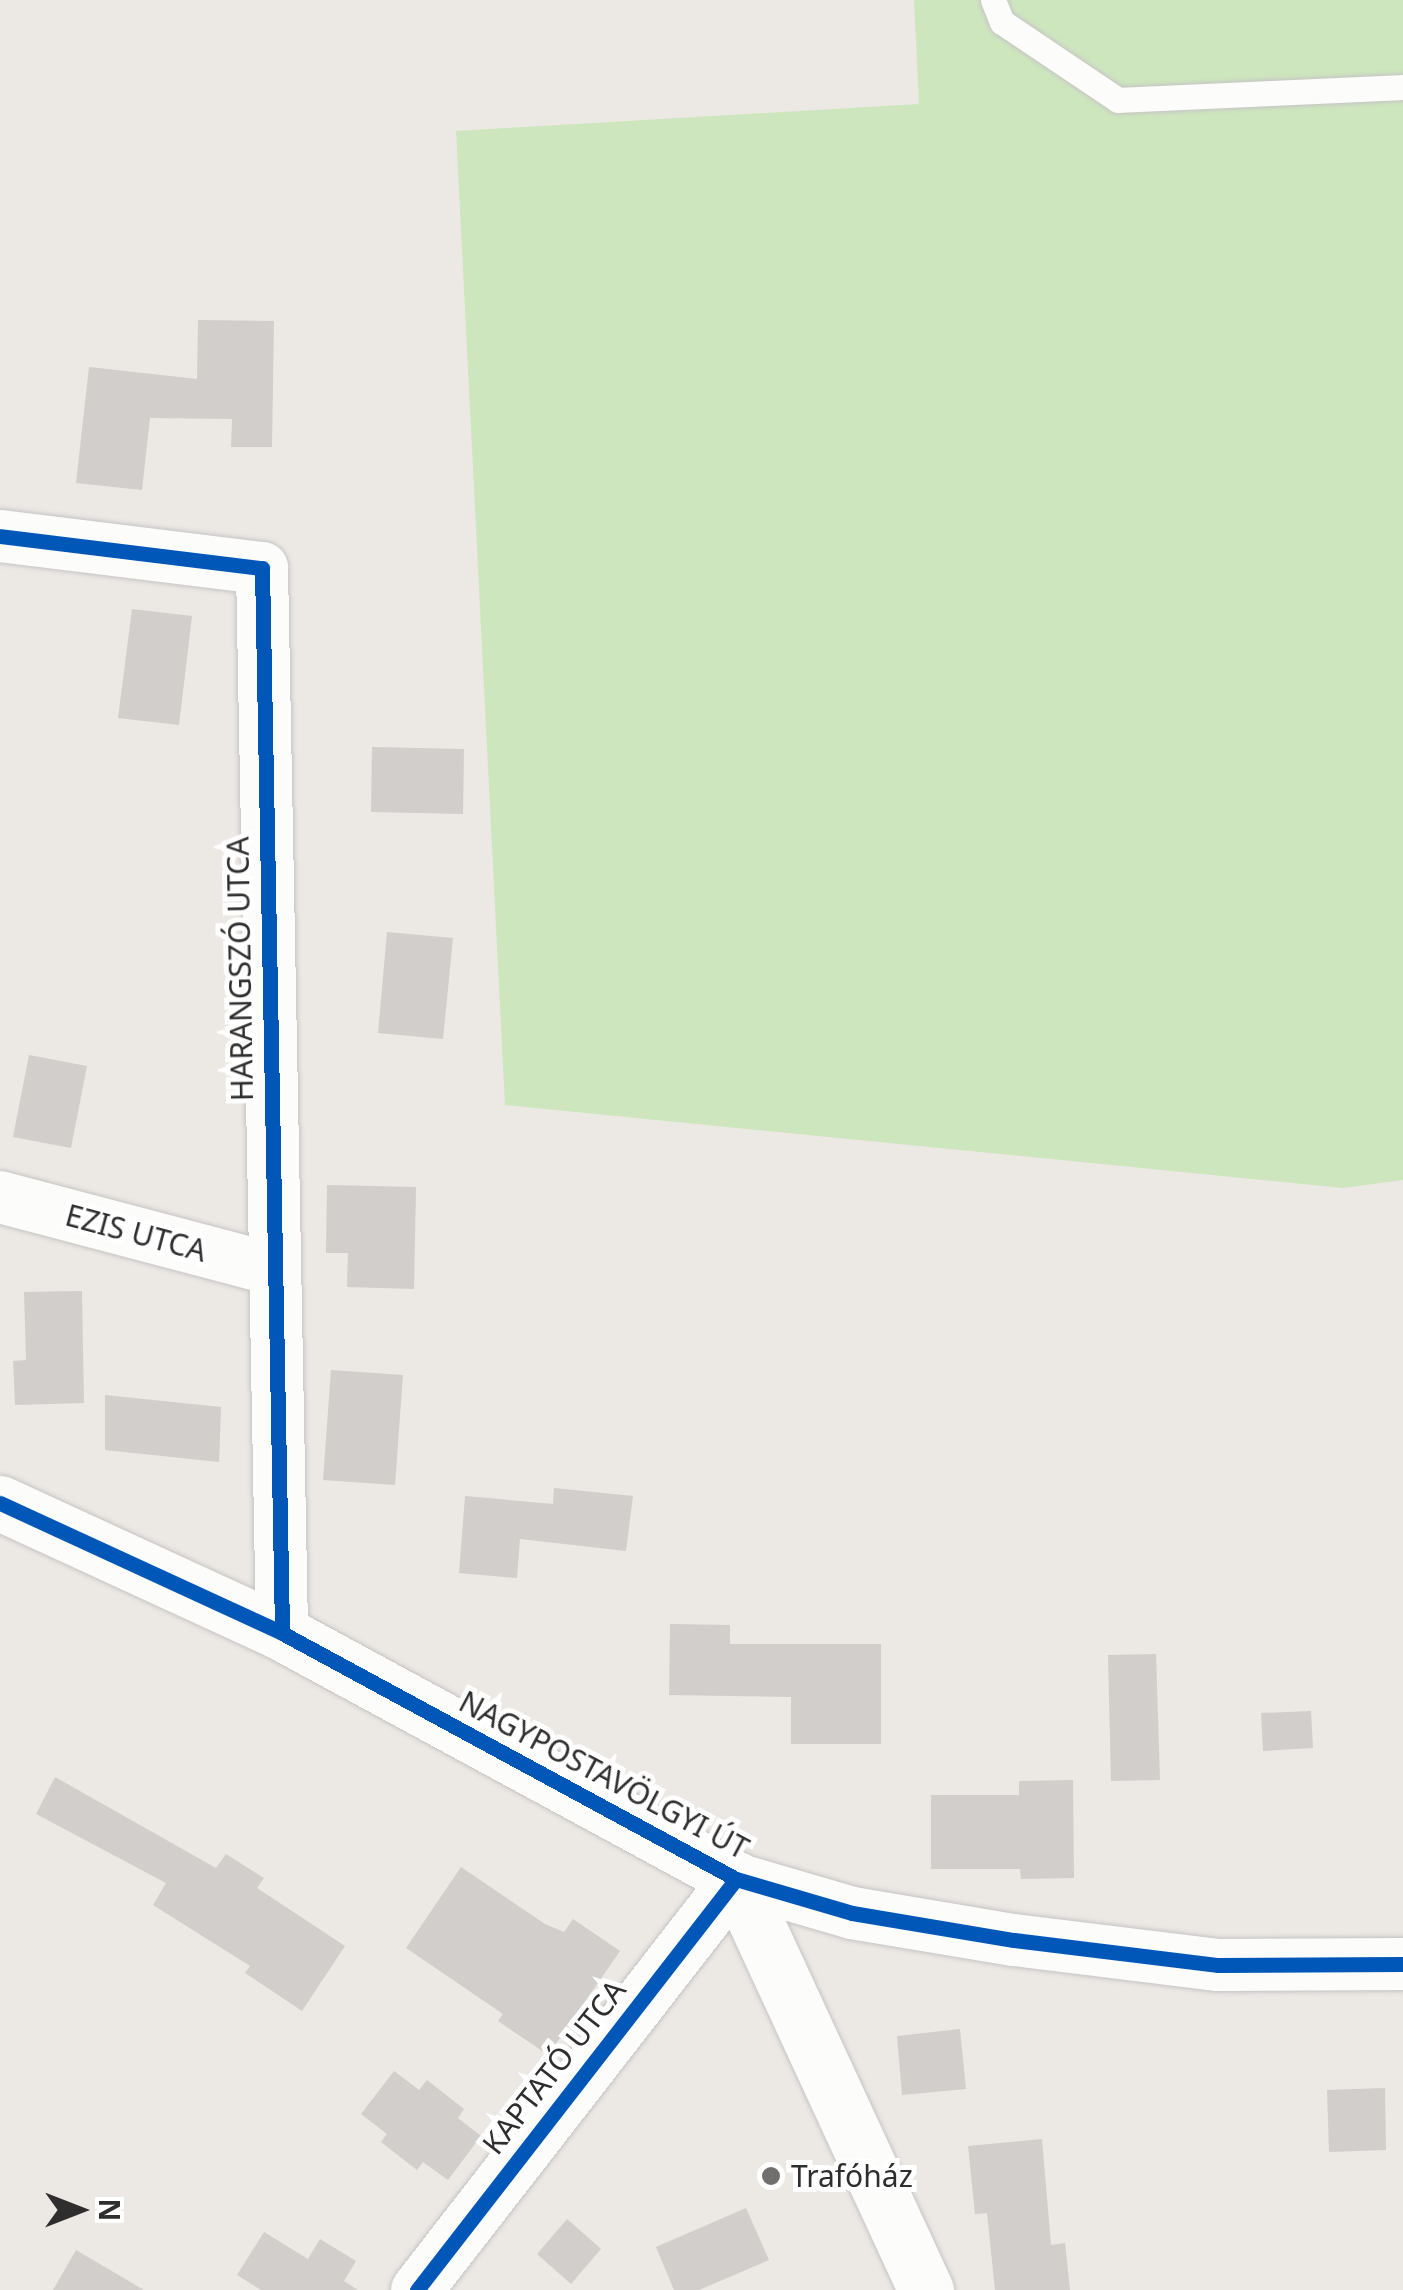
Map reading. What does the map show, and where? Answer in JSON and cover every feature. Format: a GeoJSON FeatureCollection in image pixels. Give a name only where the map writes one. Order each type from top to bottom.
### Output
{"type":"FeatureCollection","features":[{"type":"Feature","properties":{"kind":"street","name":"HARANGSZÓ UTCA"},"geometry":{"type":"LineString","coordinates":[[0,536],[262,568],[272,1269],[282,1633]]}},
{"type":"Feature","properties":{"kind":"street","name":"EZIS UTCA"},"geometry":{"type":"LineString","coordinates":[[0,1197],[272,1269]]}},
{"type":"Feature","properties":{"kind":"street","name":"NAGYPOSTAVÖLGYI ÚT"},"geometry":{"type":"LineString","coordinates":[[0,1503],[282,1633],[736,1879],[852,1913],[1014,1940],[1218,1965],[1403,1964]]}},
{"type":"Feature","properties":{"kind":"street","name":"KAPTATÓ UTCA"},"geometry":{"type":"LineString","coordinates":[[417,2290],[736,1879]]}},
{"type":"Feature","properties":{"kind":"street"},"geometry":{"type":"LineString","coordinates":[[736,1879],[926,2290]]}},
{"type":"Feature","properties":{"kind":"lane"},"geometry":{"type":"LineString","coordinates":[[993,0],[1002,22],[1118,100],[1403,87]]}},
{"type":"Feature","properties":{"kind":"green space"},"geometry":{"type":"Polygon","coordinates":[[[914,0],[1403,0],[1403,1180],[1343,1188],[505,1105],[456,131],[919,104],[914,0]]]}},
{"type":"Feature","properties":{"kind":"building"},"geometry":{"type":"Polygon","coordinates":[[[198,320],[274,321],[272,447],[231,447],[232,419],[150,418],[142,490],[76,483],[89,367],[197,379],[198,320]]]}},
{"type":"Feature","properties":{"kind":"building"},"geometry":{"type":"Polygon","coordinates":[[[132,609],[192,616],[179,725],[118,718],[132,609]]]}},
{"type":"Feature","properties":{"kind":"building"},"geometry":{"type":"Polygon","coordinates":[[[372,747],[464,749],[463,814],[371,812],[372,747]]]}},
{"type":"Feature","properties":{"kind":"building"},"geometry":{"type":"Polygon","coordinates":[[[387,932],[453,938],[443,1039],[378,1033],[387,932]]]}},
{"type":"Feature","properties":{"kind":"building"},"geometry":{"type":"Polygon","coordinates":[[[29,1055],[87,1066],[71,1148],[13,1137],[29,1055]]]}},
{"type":"Feature","properties":{"kind":"building"},"geometry":{"type":"Polygon","coordinates":[[[327,1185],[416,1187],[414,1289],[347,1287],[348,1253],[326,1253],[327,1185]]]}},
{"type":"Feature","properties":{"kind":"building"},"geometry":{"type":"Polygon","coordinates":[[[82,1291],[84,1403],[15,1405],[13,1361],[26,1360],[24,1292],[82,1291]]]}},
{"type":"Feature","properties":{"kind":"building"},"geometry":{"type":"Polygon","coordinates":[[[331,1370],[403,1375],[395,1485],[323,1480],[331,1370]]]}},
{"type":"Feature","properties":{"kind":"building"},"geometry":{"type":"Polygon","coordinates":[[[105,1395],[221,1407],[219,1462],[105,1450],[105,1395]]]}},
{"type":"Feature","properties":{"kind":"building"},"geometry":{"type":"Polygon","coordinates":[[[554,1488],[633,1496],[626,1551],[520,1539],[517,1578],[459,1573],[465,1496],[553,1504],[554,1488]]]}},
{"type":"Feature","properties":{"kind":"building"},"geometry":{"type":"Polygon","coordinates":[[[670,1624],[730,1625],[730,1644],[881,1644],[881,1744],[791,1744],[791,1697],[669,1695],[670,1624]]]}},
{"type":"Feature","properties":{"kind":"building"},"geometry":{"type":"Polygon","coordinates":[[[1156,1654],[1160,1780],[1111,1781],[1108,1655],[1156,1654]]]}},
{"type":"Feature","properties":{"kind":"building"},"geometry":{"type":"Polygon","coordinates":[[[1311,1711],[1313,1748],[1263,1751],[1261,1713],[1311,1711]]]}},
{"type":"Feature","properties":{"kind":"building"},"geometry":{"type":"Polygon","coordinates":[[[55,1777],[216,1868],[226,1854],[264,1878],[257,1888],[345,1946],[302,2011],[245,1973],[250,1966],[153,1905],[166,1883],[36,1814],[55,1777]]]}},
{"type":"Feature","properties":{"kind":"building"},"geometry":{"type":"Polygon","coordinates":[[[1073,1780],[1074,1878],[1021,1879],[1020,1869],[931,1869],[931,1795],[1019,1795],[1019,1781],[1073,1780]]]}},
{"type":"Feature","properties":{"kind":"building"},"geometry":{"type":"Polygon","coordinates":[[[461,1867],[545,1924],[564,1932],[573,1919],[620,1951],[548,2055],[498,2021],[503,2014],[406,1948],[461,1867]]]}},
{"type":"Feature","properties":{"kind":"building"},"geometry":{"type":"Polygon","coordinates":[[[960,2029],[966,2089],[902,2095],[897,2036],[960,2029]]]}},
{"type":"Feature","properties":{"kind":"building"},"geometry":{"type":"Polygon","coordinates":[[[394,2071],[419,2090],[427,2080],[464,2109],[458,2118],[481,2136],[448,2180],[423,2162],[417,2170],[381,2142],[387,2134],[361,2114],[394,2071]]]}},
{"type":"Feature","properties":{"kind":"building"},"geometry":{"type":"Polygon","coordinates":[[[1385,2088],[1386,2150],[1329,2152],[1327,2090],[1385,2088]]]}},
{"type":"Feature","properties":{"kind":"building"},"geometry":{"type":"Polygon","coordinates":[[[1042,2139],[1051,2245],[1065,2243],[1070,2290],[995,2290],[987,2213],[975,2214],[968,2146],[1042,2139]]]}},
{"type":"Feature","properties":{"kind":"building"},"geometry":{"type":"Polygon","coordinates":[[[746,2208],[769,2260],[699,2290],[674,2290],[656,2247],[746,2208]]]}},
{"type":"Feature","properties":{"kind":"building"},"geometry":{"type":"Polygon","coordinates":[[[567,2219],[601,2249],[571,2284],[537,2254],[567,2219]]]}},
{"type":"Feature","properties":{"kind":"building"},"geometry":{"type":"Polygon","coordinates":[[[264,2232],[308,2259],[320,2239],[356,2261],[344,2281],[358,2290],[261,2290],[237,2275],[264,2232]]]}},
{"type":"Feature","properties":{"kind":"building"},"geometry":{"type":"Polygon","coordinates":[[[76,2250],[144,2290],[53,2290],[76,2250]]]}},
{"type":"Feature","properties":{"kind":"cycle path"},"geometry":{"type":"LineString","coordinates":[[0,536],[262,568],[282,1633]]}},
{"type":"Feature","properties":{"kind":"cycle path"},"geometry":{"type":"LineString","coordinates":[[0,1503],[282,1633],[736,1879],[852,1913],[1014,1940],[1218,1965],[1403,1964]]}},
{"type":"Feature","properties":{"kind":"cycle path"},"geometry":{"type":"LineString","coordinates":[[417,2290],[736,1879]]}},
{"type":"Feature","properties":{"kind":"place","name":"Trafóház"},"geometry":{"type":"Point","coordinates":[771,2176]}}]}
